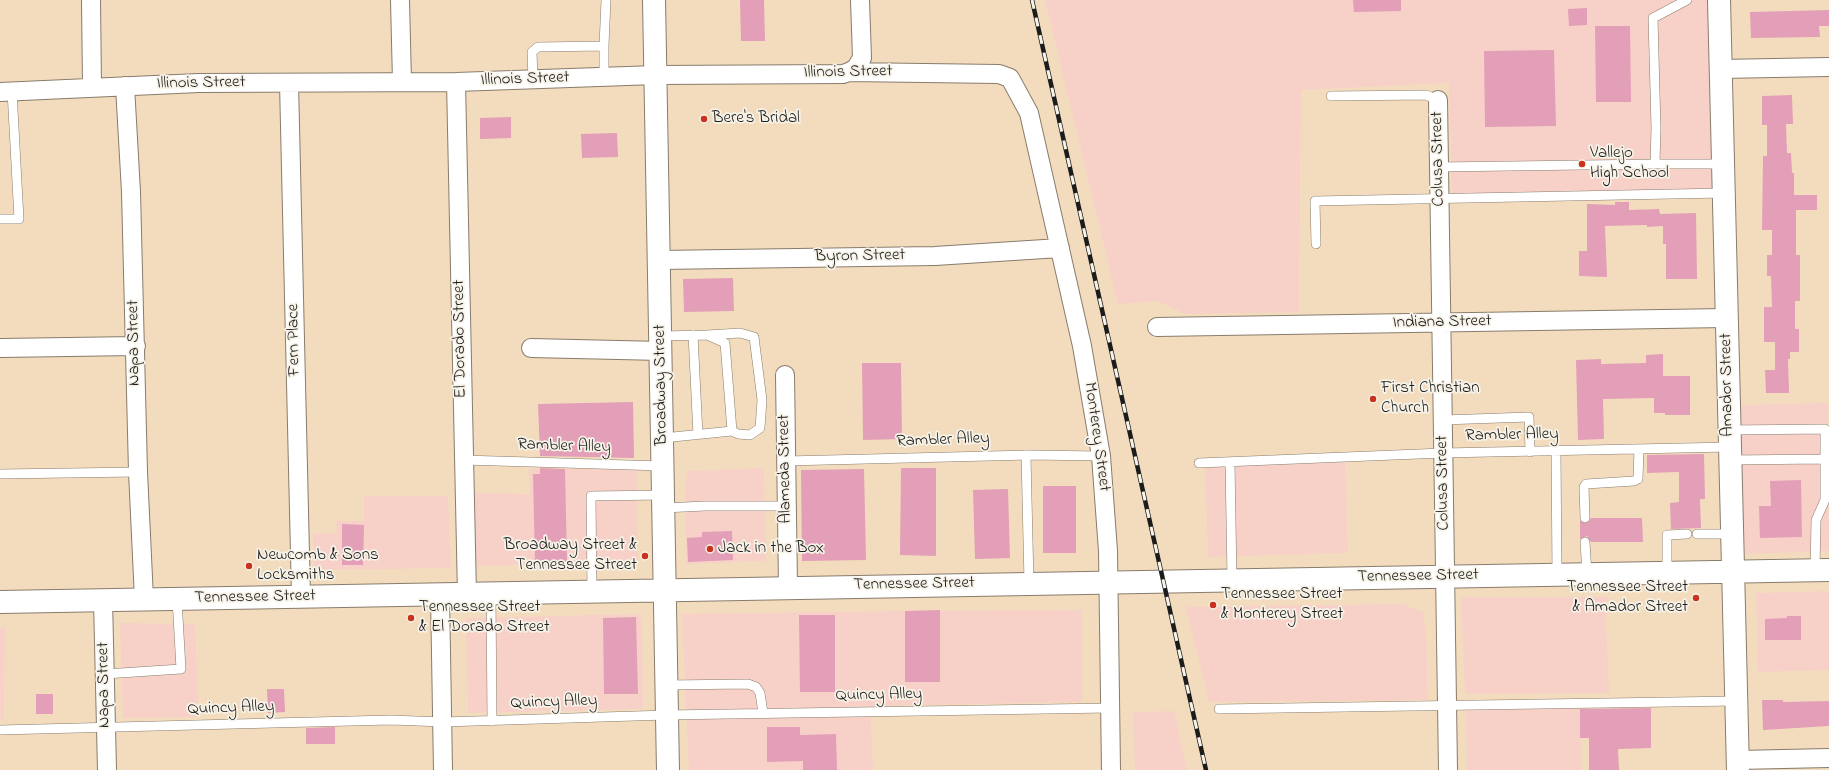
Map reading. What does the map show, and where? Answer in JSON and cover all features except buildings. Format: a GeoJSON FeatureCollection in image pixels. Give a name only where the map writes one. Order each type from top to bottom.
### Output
{"type":"FeatureCollection","features":[{"type":"Feature","properties":{"kind":"main road","name":"Broadway Street"},"geometry":{"type":"LineString","coordinates":[[654,0],[668,770]]}},
{"type":"Feature","properties":{"kind":"main road","name":"Amador Street"},"geometry":{"type":"LineString","coordinates":[[1719,0],[1738,765]]}},
{"type":"Feature","properties":{"kind":"main road","name":"Tennessee Street"},"geometry":{"type":"LineString","coordinates":[[0,602],[491,595],[788,587],[1822,570]]}},
{"type":"Feature","properties":{"kind":"street"},"geometry":{"type":"LineString","coordinates":[[91,0],[92,86]]}},
{"type":"Feature","properties":{"kind":"street"},"geometry":{"type":"LineString","coordinates":[[400,0],[402,82]]}},
{"type":"Feature","properties":{"kind":"street"},"geometry":{"type":"LineString","coordinates":[[849,72],[856,68],[862,58],[860,0]]}},
{"type":"Feature","properties":{"kind":"street"},"geometry":{"type":"LineString","coordinates":[[1720,69],[1829,67]]}},
{"type":"Feature","properties":{"kind":"street","name":"Illinois Street"},"geometry":{"type":"LineString","coordinates":[[6,91],[92,86],[199,83],[456,82],[656,75],[843,74],[849,72],[999,74],[1010,78],[1028,111]]}},
{"type":"Feature","properties":{"kind":"street","name":"Fern Place"},"geometry":{"type":"LineString","coordinates":[[289,82],[301,597]]}},
{"type":"Feature","properties":{"kind":"street","name":"El Dorado Street"},"geometry":{"type":"LineString","coordinates":[[456,82],[467,595]]}},
{"type":"Feature","properties":{"kind":"street","name":"Napa Street"},"geometry":{"type":"LineString","coordinates":[[125,86],[131,192],[138,472],[144,599]]}},
{"type":"Feature","properties":{"kind":"street","name":"Colusa Street"},"geometry":{"type":"LineString","coordinates":[[1438,100],[1448,770]]}},
{"type":"Feature","properties":{"kind":"street","name":"Monterey Street"},"geometry":{"type":"LineString","coordinates":[[1028,111],[1082,346],[1101,456],[1108,582],[1111,770]]}},
{"type":"Feature","properties":{"kind":"street","name":"Byron Street"},"geometry":{"type":"LineString","coordinates":[[659,260],[935,256],[1060,248]]}},
{"type":"Feature","properties":{"kind":"street","name":"Indiana Street"},"geometry":{"type":"LineString","coordinates":[[1157,327],[1726,318]]}},
{"type":"Feature","properties":{"kind":"street"},"geometry":{"type":"LineString","coordinates":[[531,348],[661,343]]}},
{"type":"Feature","properties":{"kind":"street"},"geometry":{"type":"LineString","coordinates":[[0,348],[136,346]]}},
{"type":"Feature","properties":{"kind":"street","name":"Alameda Street"},"geometry":{"type":"LineString","coordinates":[[785,375],[788,587]]}},
{"type":"Feature","properties":{"kind":"street"},"geometry":{"type":"LineString","coordinates":[[440,595],[443,770]]}},
{"type":"Feature","properties":{"kind":"street","name":"Napa Street"},"geometry":{"type":"LineString","coordinates":[[103,600],[107,770]]}},
{"type":"Feature","properties":{"kind":"street"},"geometry":{"type":"LineString","coordinates":[[1738,765],[1829,758]]}},
{"type":"Feature","properties":{"kind":"lane"},"geometry":{"type":"LineString","coordinates":[[604,77],[606,0]]}},
{"type":"Feature","properties":{"kind":"lane"},"geometry":{"type":"LineString","coordinates":[[1655,164],[1656,128],[1653,18],[1687,0]]}},
{"type":"Feature","properties":{"kind":"lane"},"geometry":{"type":"LineString","coordinates":[[533,79],[532,52],[538,46],[604,46]]}},
{"type":"Feature","properties":{"kind":"lane"},"geometry":{"type":"LineString","coordinates":[[0,219],[19,219],[6,91]]}},
{"type":"Feature","properties":{"kind":"lane"},"geometry":{"type":"LineString","coordinates":[[1330,96],[1426,95],[1438,100]]}},
{"type":"Feature","properties":{"kind":"lane"},"geometry":{"type":"LineString","coordinates":[[1439,167],[1723,164]]}},
{"type":"Feature","properties":{"kind":"lane"},"geometry":{"type":"LineString","coordinates":[[1316,244],[1315,201],[1440,200],[1724,193]]}},
{"type":"Feature","properties":{"kind":"lane"},"geometry":{"type":"LineString","coordinates":[[661,343],[694,335],[707,334],[740,333],[754,338],[762,400],[760,428],[750,435],[738,434],[732,431],[663,438]]}},
{"type":"Feature","properties":{"kind":"lane"},"geometry":{"type":"LineString","coordinates":[[707,334],[725,343],[732,431]]}},
{"type":"Feature","properties":{"kind":"lane"},"geometry":{"type":"LineString","coordinates":[[694,335],[698,435]]}},
{"type":"Feature","properties":{"kind":"lane"},"geometry":{"type":"LineString","coordinates":[[1443,420],[1529,417],[1530,452]]}},
{"type":"Feature","properties":{"kind":"lane"},"geometry":{"type":"LineString","coordinates":[[1730,446],[1825,429],[1825,500],[1816,520],[1822,570]]}},
{"type":"Feature","properties":{"kind":"lane"},"geometry":{"type":"LineString","coordinates":[[1730,446],[1825,459]]}},
{"type":"Feature","properties":{"kind":"lane","name":"Rambler Alley"},"geometry":{"type":"LineString","coordinates":[[1199,463],[1730,446]]}},
{"type":"Feature","properties":{"kind":"lane"},"geometry":{"type":"LineString","coordinates":[[1585,518],[1584,487],[1586,484],[1634,482],[1638,479],[1639,449]]}},
{"type":"Feature","properties":{"kind":"lane"},"geometry":{"type":"LineString","coordinates":[[1556,451],[1558,575]]}},
{"type":"Feature","properties":{"kind":"lane"},"geometry":{"type":"LineString","coordinates":[[1026,455],[1029,583]]}},
{"type":"Feature","properties":{"kind":"lane","name":"Rambler Alley"},"geometry":{"type":"LineString","coordinates":[[786,461],[1026,455],[1101,456]]}},
{"type":"Feature","properties":{"kind":"lane","name":"Rambler Alley"},"geometry":{"type":"LineString","coordinates":[[463,460],[663,466]]}},
{"type":"Feature","properties":{"kind":"lane"},"geometry":{"type":"LineString","coordinates":[[1230,462],[1232,580]]}},
{"type":"Feature","properties":{"kind":"lane"},"geometry":{"type":"LineString","coordinates":[[0,474],[138,472]]}},
{"type":"Feature","properties":{"kind":"lane"},"geometry":{"type":"LineString","coordinates":[[592,592],[591,496],[705,506],[787,506]]}},
{"type":"Feature","properties":{"kind":"lane"},"geometry":{"type":"LineString","coordinates":[[1667,573],[1667,535],[1687,534]]}},
{"type":"Feature","properties":{"kind":"lane"},"geometry":{"type":"LineString","coordinates":[[1697,534],[1732,534]]}},
{"type":"Feature","properties":{"kind":"lane"},"geometry":{"type":"LineString","coordinates":[[1585,542],[1587,574]]}},
{"type":"Feature","properties":{"kind":"lane"},"geometry":{"type":"LineString","coordinates":[[491,595],[492,721]]}},
{"type":"Feature","properties":{"kind":"lane"},"geometry":{"type":"LineString","coordinates":[[105,674],[182,669],[177,599]]}},
{"type":"Feature","properties":{"kind":"lane"},"geometry":{"type":"LineString","coordinates":[[667,685],[748,684],[756,687],[760,693],[762,714]]}},
{"type":"Feature","properties":{"kind":"lane"},"geometry":{"type":"LineString","coordinates":[[1219,709],[1736,701]]}},
{"type":"Feature","properties":{"kind":"lane","name":"Quincy Alley"},"geometry":{"type":"LineString","coordinates":[[0,730],[391,720],[442,722],[667,715],[1110,708]]}},
{"type":"Feature","properties":{"kind":"shaded area","name":"Vallejo High School"},"geometry":{"type":"Polygon","coordinates":[[[1045,0],[1708,0],[1715,191],[1452,196],[1449,83],[1301,90],[1299,312],[1185,314],[1158,301],[1118,304],[1045,0]]]}},
{"type":"Feature","properties":{"kind":"shaded area"},"geometry":{"type":"Polygon","coordinates":[[[1828,403],[1829,551],[1742,554],[1739,405],[1828,403]]]}},
{"type":"Feature","properties":{"kind":"shaded area"},"geometry":{"type":"Polygon","coordinates":[[[1345,459],[1348,553],[1208,557],[1205,466],[1345,459]]]}},
{"type":"Feature","properties":{"kind":"shaded area"},"geometry":{"type":"Polygon","coordinates":[[[764,468],[766,561],[686,564],[685,481],[688,471],[764,468]]]}},
{"type":"Feature","properties":{"kind":"shaded area"},"geometry":{"type":"Polygon","coordinates":[[[529,469],[637,469],[638,559],[636,563],[478,566],[471,559],[470,493],[530,494],[529,469]]]}},
{"type":"Feature","properties":{"kind":"shaded area"},"geometry":{"type":"Polygon","coordinates":[[[364,496],[448,496],[451,568],[314,570],[313,534],[337,533],[336,521],[364,521],[364,496]]]}},
{"type":"Feature","properties":{"kind":"shaded area"},"geometry":{"type":"Polygon","coordinates":[[[1829,591],[1829,670],[1758,672],[1756,593],[1829,591]]]}},
{"type":"Feature","properties":{"kind":"shaded area"},"geometry":{"type":"Polygon","coordinates":[[[1461,597],[1608,597],[1606,622],[1609,693],[1465,694],[1461,597]]]}},
{"type":"Feature","properties":{"kind":"shaded area"},"geometry":{"type":"Polygon","coordinates":[[[1403,604],[1423,612],[1426,634],[1428,700],[1209,702],[1186,607],[1403,604]]]}},
{"type":"Feature","properties":{"kind":"shaded area"},"geometry":{"type":"Polygon","coordinates":[[[1082,610],[1082,702],[870,706],[873,770],[689,770],[682,614],[1082,610]]]}},
{"type":"Feature","properties":{"kind":"shaded area"},"geometry":{"type":"Polygon","coordinates":[[[637,614],[641,617],[642,622],[643,709],[468,713],[466,618],[637,614]]]}},
{"type":"Feature","properties":{"kind":"shaded area"},"geometry":{"type":"Polygon","coordinates":[[[120,623],[195,624],[199,717],[123,718],[120,623]]]}},
{"type":"Feature","properties":{"kind":"shaded area"},"geometry":{"type":"Polygon","coordinates":[[[0,627],[5,627],[4,719],[0,719],[0,627]]]}},
{"type":"Feature","properties":{"kind":"shaded area"},"geometry":{"type":"Polygon","coordinates":[[[1580,707],[1581,770],[1467,770],[1466,708],[1580,707]]]}},
{"type":"Feature","properties":{"kind":"shaded area"},"geometry":{"type":"Polygon","coordinates":[[[1174,711],[1187,770],[1135,770],[1133,712],[1174,711]]]}},
{"type":"Feature","properties":{"kind":"railway"},"geometry":{"type":"LineString","coordinates":[[1032,0],[1206,770]]}},
{"type":"Feature","properties":{"kind":"place","name":"Bere's Bridal"},"geometry":{"type":"Point","coordinates":[704,119]}},
{"type":"Feature","properties":{"kind":"place","name":"Vallejo High School"},"geometry":{"type":"Point","coordinates":[1582,164]}},
{"type":"Feature","properties":{"kind":"place","name":"First Christian Church"},"geometry":{"type":"Point","coordinates":[1373,399]}},
{"type":"Feature","properties":{"kind":"place","name":"Jack in the Box"},"geometry":{"type":"Point","coordinates":[710,549]}},
{"type":"Feature","properties":{"kind":"place","name":"Broadway Street & Tennessee Street"},"geometry":{"type":"Point","coordinates":[645,556]}},
{"type":"Feature","properties":{"kind":"place","name":"Newcomb & Sons Locksmiths"},"geometry":{"type":"Point","coordinates":[249,566]}},
{"type":"Feature","properties":{"kind":"place","name":"Tennessee Street & Amador Street"},"geometry":{"type":"Point","coordinates":[1696,598]}},
{"type":"Feature","properties":{"kind":"place","name":"Tennessee Street & Monterey Street"},"geometry":{"type":"Point","coordinates":[1213,605]}},
{"type":"Feature","properties":{"kind":"place","name":"Tennessee Street & El Dorado Street"},"geometry":{"type":"Point","coordinates":[411,618]}}]}
